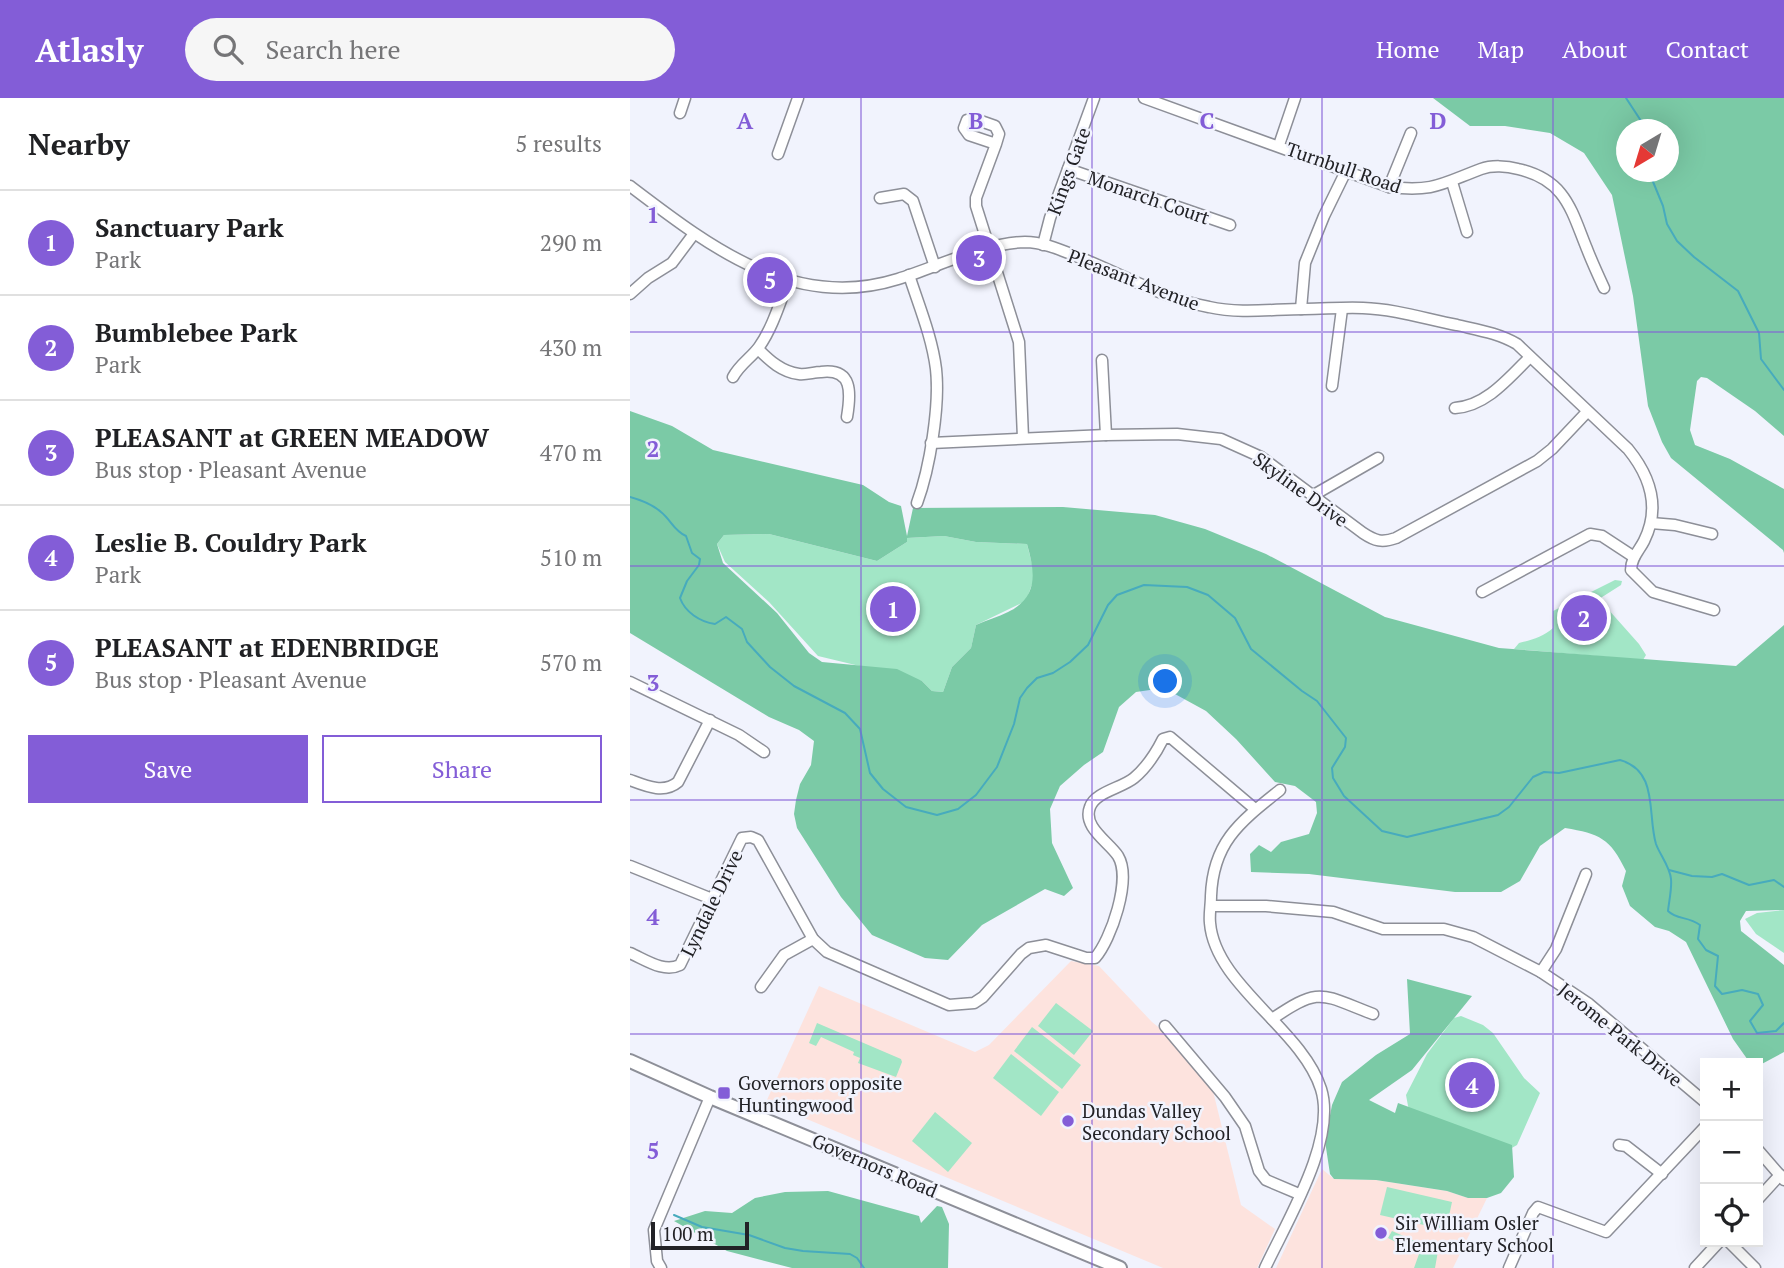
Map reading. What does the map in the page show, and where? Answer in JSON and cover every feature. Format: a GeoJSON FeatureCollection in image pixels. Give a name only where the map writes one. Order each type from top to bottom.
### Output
{"type":"FeatureCollection","features":[{"type":"Feature","properties":{"kind":"main road","name":"Governors Road"},"geometry":{"type":"LineString","coordinates":[[630,1061],[1120,1268]]}},
{"type":"Feature","properties":{"kind":"street"},"geometry":{"type":"LineString","coordinates":[[680,113],[685,98]]}},
{"type":"Feature","properties":{"kind":"street"},"geometry":{"type":"LineString","coordinates":[[778,154],[798,98]]}},
{"type":"Feature","properties":{"kind":"street","name":"Kings Gate"},"geometry":{"type":"LineString","coordinates":[[1043,245],[1050,218],[1094,98]]}},
{"type":"Feature","properties":{"kind":"street","name":"Turnbull Road"},"geometry":{"type":"LineString","coordinates":[[1144,98],[1389,187],[1430,189],[1484,168],[1508,167],[1530,172],[1554,185],[1573,210],[1604,288]]}},
{"type":"Feature","properties":{"kind":"street"},"geometry":{"type":"LineString","coordinates":[[1279,145],[1295,98]]}},
{"type":"Feature","properties":{"kind":"street"},"geometry":{"type":"LineString","coordinates":[[1389,187],[1411,133]]}},
{"type":"Feature","properties":{"kind":"street"},"geometry":{"type":"LineString","coordinates":[[996,144],[976,198],[977,214],[1019,342],[1023,438]]}},
{"type":"Feature","properties":{"kind":"street","name":"Monarch Court"},"geometry":{"type":"LineString","coordinates":[[1068,169],[1230,225]]}},
{"type":"Feature","properties":{"kind":"street"},"geometry":{"type":"LineString","coordinates":[[1300,309],[1305,263],[1311,244],[1346,172]]}},
{"type":"Feature","properties":{"kind":"street"},"geometry":{"type":"LineString","coordinates":[[1452,182],[1467,232]]}},
{"type":"Feature","properties":{"kind":"street","name":"Pleasant Avenue"},"geometry":{"type":"LineString","coordinates":[[630,186],[727,256],[789,279],[834,289],[862,288],[988,249],[1025,242],[1043,245],[1179,299],[1208,307],[1235,311],[1362,308],[1409,314],[1499,334],[1517,344],[1628,449],[1641,466],[1650,484],[1653,500],[1651,523],[1644,542],[1633,559]]}},
{"type":"Feature","properties":{"kind":"street"},"geometry":{"type":"LineString","coordinates":[[880,198],[904,194],[912,201],[935,267]]}},
{"type":"Feature","properties":{"kind":"street"},"geometry":{"type":"LineString","coordinates":[[630,294],[648,278],[672,263],[694,234]]}},
{"type":"Feature","properties":{"kind":"street"},"geometry":{"type":"LineString","coordinates":[[909,275],[929,336],[936,371],[937,397],[931,443],[917,503]]}},
{"type":"Feature","properties":{"kind":"street"},"geometry":{"type":"LineString","coordinates":[[733,377],[740,364],[758,348],[769,330],[789,279]]}},
{"type":"Feature","properties":{"kind":"street"},"geometry":{"type":"LineString","coordinates":[[1332,386],[1342,309]]}},
{"type":"Feature","properties":{"kind":"street"},"geometry":{"type":"LineString","coordinates":[[758,348],[781,369],[801,374],[832,371],[841,374],[847,379],[850,399],[847,416]]}},
{"type":"Feature","properties":{"kind":"street"},"geometry":{"type":"LineString","coordinates":[[1455,408],[1470,407],[1486,397],[1530,358]]}},
{"type":"Feature","properties":{"kind":"street"},"geometry":{"type":"LineString","coordinates":[[1102,360],[1106,435]]}},
{"type":"Feature","properties":{"kind":"street","name":"Skyline Drive"},"geometry":{"type":"LineString","coordinates":[[931,443],[1177,434],[1221,439],[1261,457],[1375,541],[1385,542],[1537,461],[1587,412]]}},
{"type":"Feature","properties":{"kind":"street"},"geometry":{"type":"LineString","coordinates":[[1312,496],[1378,458]]}},
{"type":"Feature","properties":{"kind":"street"},"geometry":{"type":"LineString","coordinates":[[1651,523],[1675,524],[1712,534]]}},
{"type":"Feature","properties":{"kind":"street"},"geometry":{"type":"LineString","coordinates":[[1482,592],[1590,534],[1602,536],[1633,559],[1631,570],[1653,592],[1714,610]]}},
{"type":"Feature","properties":{"kind":"street"},"geometry":{"type":"LineString","coordinates":[[630,682],[739,735],[764,752]]}},
{"type":"Feature","properties":{"kind":"street"},"geometry":{"type":"LineString","coordinates":[[630,780],[665,789],[672,787],[678,782],[710,720]]}},
{"type":"Feature","properties":{"kind":"street"},"geometry":{"type":"LineString","coordinates":[[761,987],[784,955],[813,939],[827,952],[949,1005],[974,1003],[983,997],[1029,948],[1046,945],[1086,958],[1095,958],[1102,949],[1119,903],[1124,875],[1119,856],[1095,830],[1088,818],[1090,806],[1096,799],[1135,777],[1163,739],[1170,737],[1255,809]]}},
{"type":"Feature","properties":{"kind":"street"},"geometry":{"type":"LineString","coordinates":[[1265,1268],[1316,1157],[1324,1130],[1321,1089],[1296,1046],[1224,962],[1215,944],[1209,922],[1212,879],[1218,853],[1235,829],[1280,790]]}},
{"type":"Feature","properties":{"kind":"street","name":"Lyndale Drive"},"geometry":{"type":"LineString","coordinates":[[630,953],[664,968],[680,965],[742,838],[751,837],[758,840],[813,939]]}},
{"type":"Feature","properties":{"kind":"street"},"geometry":{"type":"LineString","coordinates":[[630,866],[712,899]]}},
{"type":"Feature","properties":{"kind":"street"},"geometry":{"type":"LineString","coordinates":[[1541,972],[1556,949],[1586,874]]}},
{"type":"Feature","properties":{"kind":"street","name":"Jerome Park Drive"},"geometry":{"type":"LineString","coordinates":[[1211,906],[1292,907],[1333,912],[1383,929],[1444,929],[1473,937],[1541,972],[1589,1004],[1700,1098]]}},
{"type":"Feature","properties":{"kind":"street"},"geometry":{"type":"LineString","coordinates":[[1272,1019],[1300,1001],[1323,995],[1373,1014]]}},
{"type":"Feature","properties":{"kind":"street"},"geometry":{"type":"LineString","coordinates":[[1165,1026],[1225,1097],[1245,1126],[1259,1171],[1266,1180],[1299,1194]]}},
{"type":"Feature","properties":{"kind":"street"},"geometry":{"type":"LineString","coordinates":[[661,1268],[653,1241],[654,1230],[710,1097]]}},
{"type":"Feature","properties":{"kind":"street"},"geometry":{"type":"LineString","coordinates":[[1509,1268],[1538,1207],[1606,1232],[1700,1132]]}},
{"type":"Feature","properties":{"kind":"street"},"geometry":{"type":"LineString","coordinates":[[1619,1145],[1626,1146],[1662,1174]]}},
{"type":"Feature","properties":{"kind":"street"},"geometry":{"type":"LineString","coordinates":[[1763,1156],[1782,1178],[1763,1195]]}},
{"type":"Feature","properties":{"kind":"street"},"geometry":{"type":"LineString","coordinates":[[1695,1268],[1714,1247]]}},
{"type":"Feature","properties":{"kind":"street"},"geometry":{"type":"LineString","coordinates":[[1735,1247],[1755,1268]]}},
{"type":"Feature","properties":{"kind":"shaded area","name":"Dundas Valley Secondary School"},"geometry":{"type":"Polygon","coordinates":[[[1071,961],[1099,966],[1152,1022],[1167,1034],[1213,1091],[1241,1205],[1275,1229],[1257,1268],[1163,1268],[766,1102],[819,986],[975,1052],[989,1045],[1071,961]]]}},
{"type":"Feature","properties":{"kind":"shaded area","name":"Sir William Osler Elementary School"},"geometry":{"type":"Polygon","coordinates":[[[1322,1169],[1334,1179],[1376,1180],[1447,1191],[1468,1198],[1487,1198],[1453,1268],[1276,1268],[1322,1169]]]}},
{"type":"Feature","properties":{"kind":"green space"},"geometry":{"type":"Polygon","coordinates":[[[1433,98],[1784,98],[1784,436],[1755,411],[1707,378],[1701,377],[1697,381],[1690,430],[1695,445],[1730,459],[1784,489],[1784,553],[1671,458],[1662,442],[1648,406],[1633,296],[1612,195],[1584,153],[1550,133],[1505,126],[1470,126],[1433,98]]]}},
{"type":"Feature","properties":{"kind":"green space"},"geometry":{"type":"Polygon","coordinates":[[[630,411],[672,426],[713,450],[863,485],[889,502],[901,506],[907,536],[913,508],[1063,507],[1155,515],[1205,529],[1266,554],[1385,617],[1499,648],[1736,666],[1784,625],[1784,910],[1746,911],[1740,921],[1741,931],[1784,965],[1784,1052],[1763,1063],[1763,1058],[1746,1058],[1733,1039],[1686,942],[1669,931],[1655,927],[1630,906],[1622,886],[1626,871],[1615,851],[1603,839],[1587,833],[1565,828],[1540,846],[1520,881],[1501,892],[1455,892],[1309,874],[1251,872],[1250,854],[1259,845],[1271,852],[1281,842],[1309,834],[1317,813],[1316,802],[1295,786],[1275,782],[1206,711],[1164,688],[1136,692],[1119,707],[1103,752],[1060,786],[1050,809],[1052,843],[1073,888],[1064,896],[1045,889],[982,925],[948,960],[925,958],[872,935],[841,897],[797,828],[794,814],[800,784],[811,765],[814,741],[799,730],[769,717],[630,633],[630,411]],[[769,534],[724,535],[717,544],[723,563],[777,613],[809,653],[822,662],[897,669],[922,681],[932,691],[943,692],[952,667],[971,648],[976,625],[1004,614],[1025,599],[1032,583],[1032,564],[1027,544],[976,542],[944,536],[907,538],[907,542],[877,561],[769,534]]]}},
{"type":"Feature","properties":{"kind":"green space"},"geometry":{"type":"Polygon","coordinates":[[[769,534],[877,561],[907,542],[907,538],[944,536],[976,542],[1027,544],[1035,576],[1026,601],[976,625],[971,648],[952,667],[943,692],[932,691],[922,681],[818,656],[769,602],[725,562],[717,544],[724,535],[769,534]]]}},
{"type":"Feature","properties":{"kind":"green space"},"geometry":{"type":"Polygon","coordinates":[[[1615,580],[1622,581],[1621,585],[1599,599],[1639,644],[1646,655],[1643,660],[1514,649],[1519,643],[1537,638],[1553,628],[1553,611],[1615,580]]]}},
{"type":"Feature","properties":{"kind":"green space"},"geometry":{"type":"Polygon","coordinates":[[[1784,910],[1784,953],[1756,934],[1745,919],[1757,913],[1784,910]]]}},
{"type":"Feature","properties":{"kind":"green space"},"geometry":{"type":"Polygon","coordinates":[[[1407,979],[1472,996],[1412,1070],[1369,1100],[1395,1113],[1398,1103],[1512,1145],[1514,1177],[1501,1193],[1487,1198],[1468,1198],[1447,1191],[1376,1180],[1334,1179],[1330,1174],[1325,1141],[1332,1105],[1342,1082],[1376,1055],[1410,1034],[1407,979]]]}},
{"type":"Feature","properties":{"kind":"green space"},"geometry":{"type":"Polygon","coordinates":[[[1056,1003],[1093,1031],[1074,1055],[1038,1026],[1056,1003]]]}},
{"type":"Feature","properties":{"kind":"green space"},"geometry":{"type":"Polygon","coordinates":[[[1461,1016],[1483,1025],[1493,1033],[1524,1078],[1540,1093],[1517,1145],[1503,1153],[1411,1122],[1406,1095],[1427,1054],[1454,1018],[1461,1016]]]}},
{"type":"Feature","properties":{"kind":"green space"},"geometry":{"type":"Polygon","coordinates":[[[817,1023],[901,1059],[896,1077],[858,1063],[860,1058],[853,1055],[854,1052],[821,1037],[816,1046],[809,1043],[817,1023]]]}},
{"type":"Feature","properties":{"kind":"green space"},"geometry":{"type":"Polygon","coordinates":[[[1032,1027],[1081,1065],[1062,1089],[1014,1051],[1032,1027]]]}},
{"type":"Feature","properties":{"kind":"green space"},"geometry":{"type":"Polygon","coordinates":[[[1011,1054],[1059,1092],[1041,1116],[993,1078],[1011,1054]]]}},
{"type":"Feature","properties":{"kind":"green space"},"geometry":{"type":"Polygon","coordinates":[[[935,1112],[972,1143],[948,1172],[912,1141],[935,1112]]]}},
{"type":"Feature","properties":{"kind":"green space"},"geometry":{"type":"Polygon","coordinates":[[[1387,1187],[1452,1202],[1446,1230],[1380,1215],[1387,1187]]]}},
{"type":"Feature","properties":{"kind":"green space"},"geometry":{"type":"Polygon","coordinates":[[[828,1191],[919,1216],[921,1223],[937,1206],[942,1207],[949,1224],[948,1268],[792,1268],[727,1251],[674,1221],[705,1211],[732,1213],[755,1198],[785,1192],[828,1191]]]}},
{"type":"Feature","properties":{"kind":"green space"},"geometry":{"type":"Polygon","coordinates":[[[1392,1231],[1438,1251],[1435,1268],[1414,1268],[1419,1254],[1388,1238],[1392,1231]]]}},
{"type":"Feature","properties":{"kind":"waterway"},"geometry":{"type":"LineString","coordinates":[[1626,98],[1640,119]]}},
{"type":"Feature","properties":{"kind":"waterway"},"geometry":{"type":"LineString","coordinates":[[1653,182],[1667,224],[1677,241],[1738,291],[1759,333],[1761,359],[1784,390]]}},
{"type":"Feature","properties":{"kind":"waterway"},"geometry":{"type":"LineString","coordinates":[[630,497],[661,512],[686,536],[692,553],[700,559],[680,598],[685,608],[709,623],[715,624],[726,617],[742,629],[747,642],[770,667],[794,686],[845,713],[860,729],[870,773],[883,789],[906,807],[937,815],[958,809],[976,795],[997,767],[1014,724],[1020,698],[1027,688],[1037,678],[1053,673],[1070,662],[1088,645],[1108,605],[1117,595],[1144,585],[1187,587],[1208,595],[1235,618],[1251,649],[1317,701],[1346,738],[1345,747],[1332,768],[1333,778],[1344,796],[1382,831],[1407,837],[1498,815],[1509,807],[1533,777],[1544,772],[1559,773],[1620,760],[1641,774],[1646,784],[1656,844],[1670,875],[1668,911],[1700,925],[1698,939],[1706,950],[1718,956],[1715,986],[1722,994],[1742,990],[1758,994],[1763,1005],[1750,1021],[1757,1033],[1776,1031],[1784,1023]]}},
{"type":"Feature","properties":{"kind":"waterway"},"geometry":{"type":"LineString","coordinates":[[1669,870],[1692,876],[1712,877],[1722,874],[1749,885],[1774,880],[1784,887]]}},
{"type":"Feature","properties":{"kind":"waterway"},"geometry":{"type":"LineString","coordinates":[[674,1215],[702,1227],[749,1235],[785,1248],[850,1254],[857,1258],[864,1268]]}},
{"type":"Feature","properties":{"kind":"place","name":"PLEASANT at GREEN MEADOW"},"geometry":{"type":"Point","coordinates":[979,258]}},
{"type":"Feature","properties":{"kind":"place","name":"PLEASANT at EDENBRIDGE"},"geometry":{"type":"Point","coordinates":[770,280]}},
{"type":"Feature","properties":{"kind":"place","name":"Sanctuary Park"},"geometry":{"type":"Point","coordinates":[893,609]}},
{"type":"Feature","properties":{"kind":"place","name":"Bumblebee Park"},"geometry":{"type":"Point","coordinates":[1584,618]}},
{"type":"Feature","properties":{"kind":"place","name":"Leslie B. Couldry Park"},"geometry":{"type":"Point","coordinates":[1472,1085]}},
{"type":"Feature","properties":{"kind":"place","name":"Governors opposite Huntingwood"},"geometry":{"type":"Point","coordinates":[724,1093]}},
{"type":"Feature","properties":{"kind":"place","name":"Dundas Valley Secondary School"},"geometry":{"type":"Point","coordinates":[1068,1121]}},
{"type":"Feature","properties":{"kind":"place","name":"Sir William Osler Elementary School"},"geometry":{"type":"Point","coordinates":[1381,1233]}}]}
